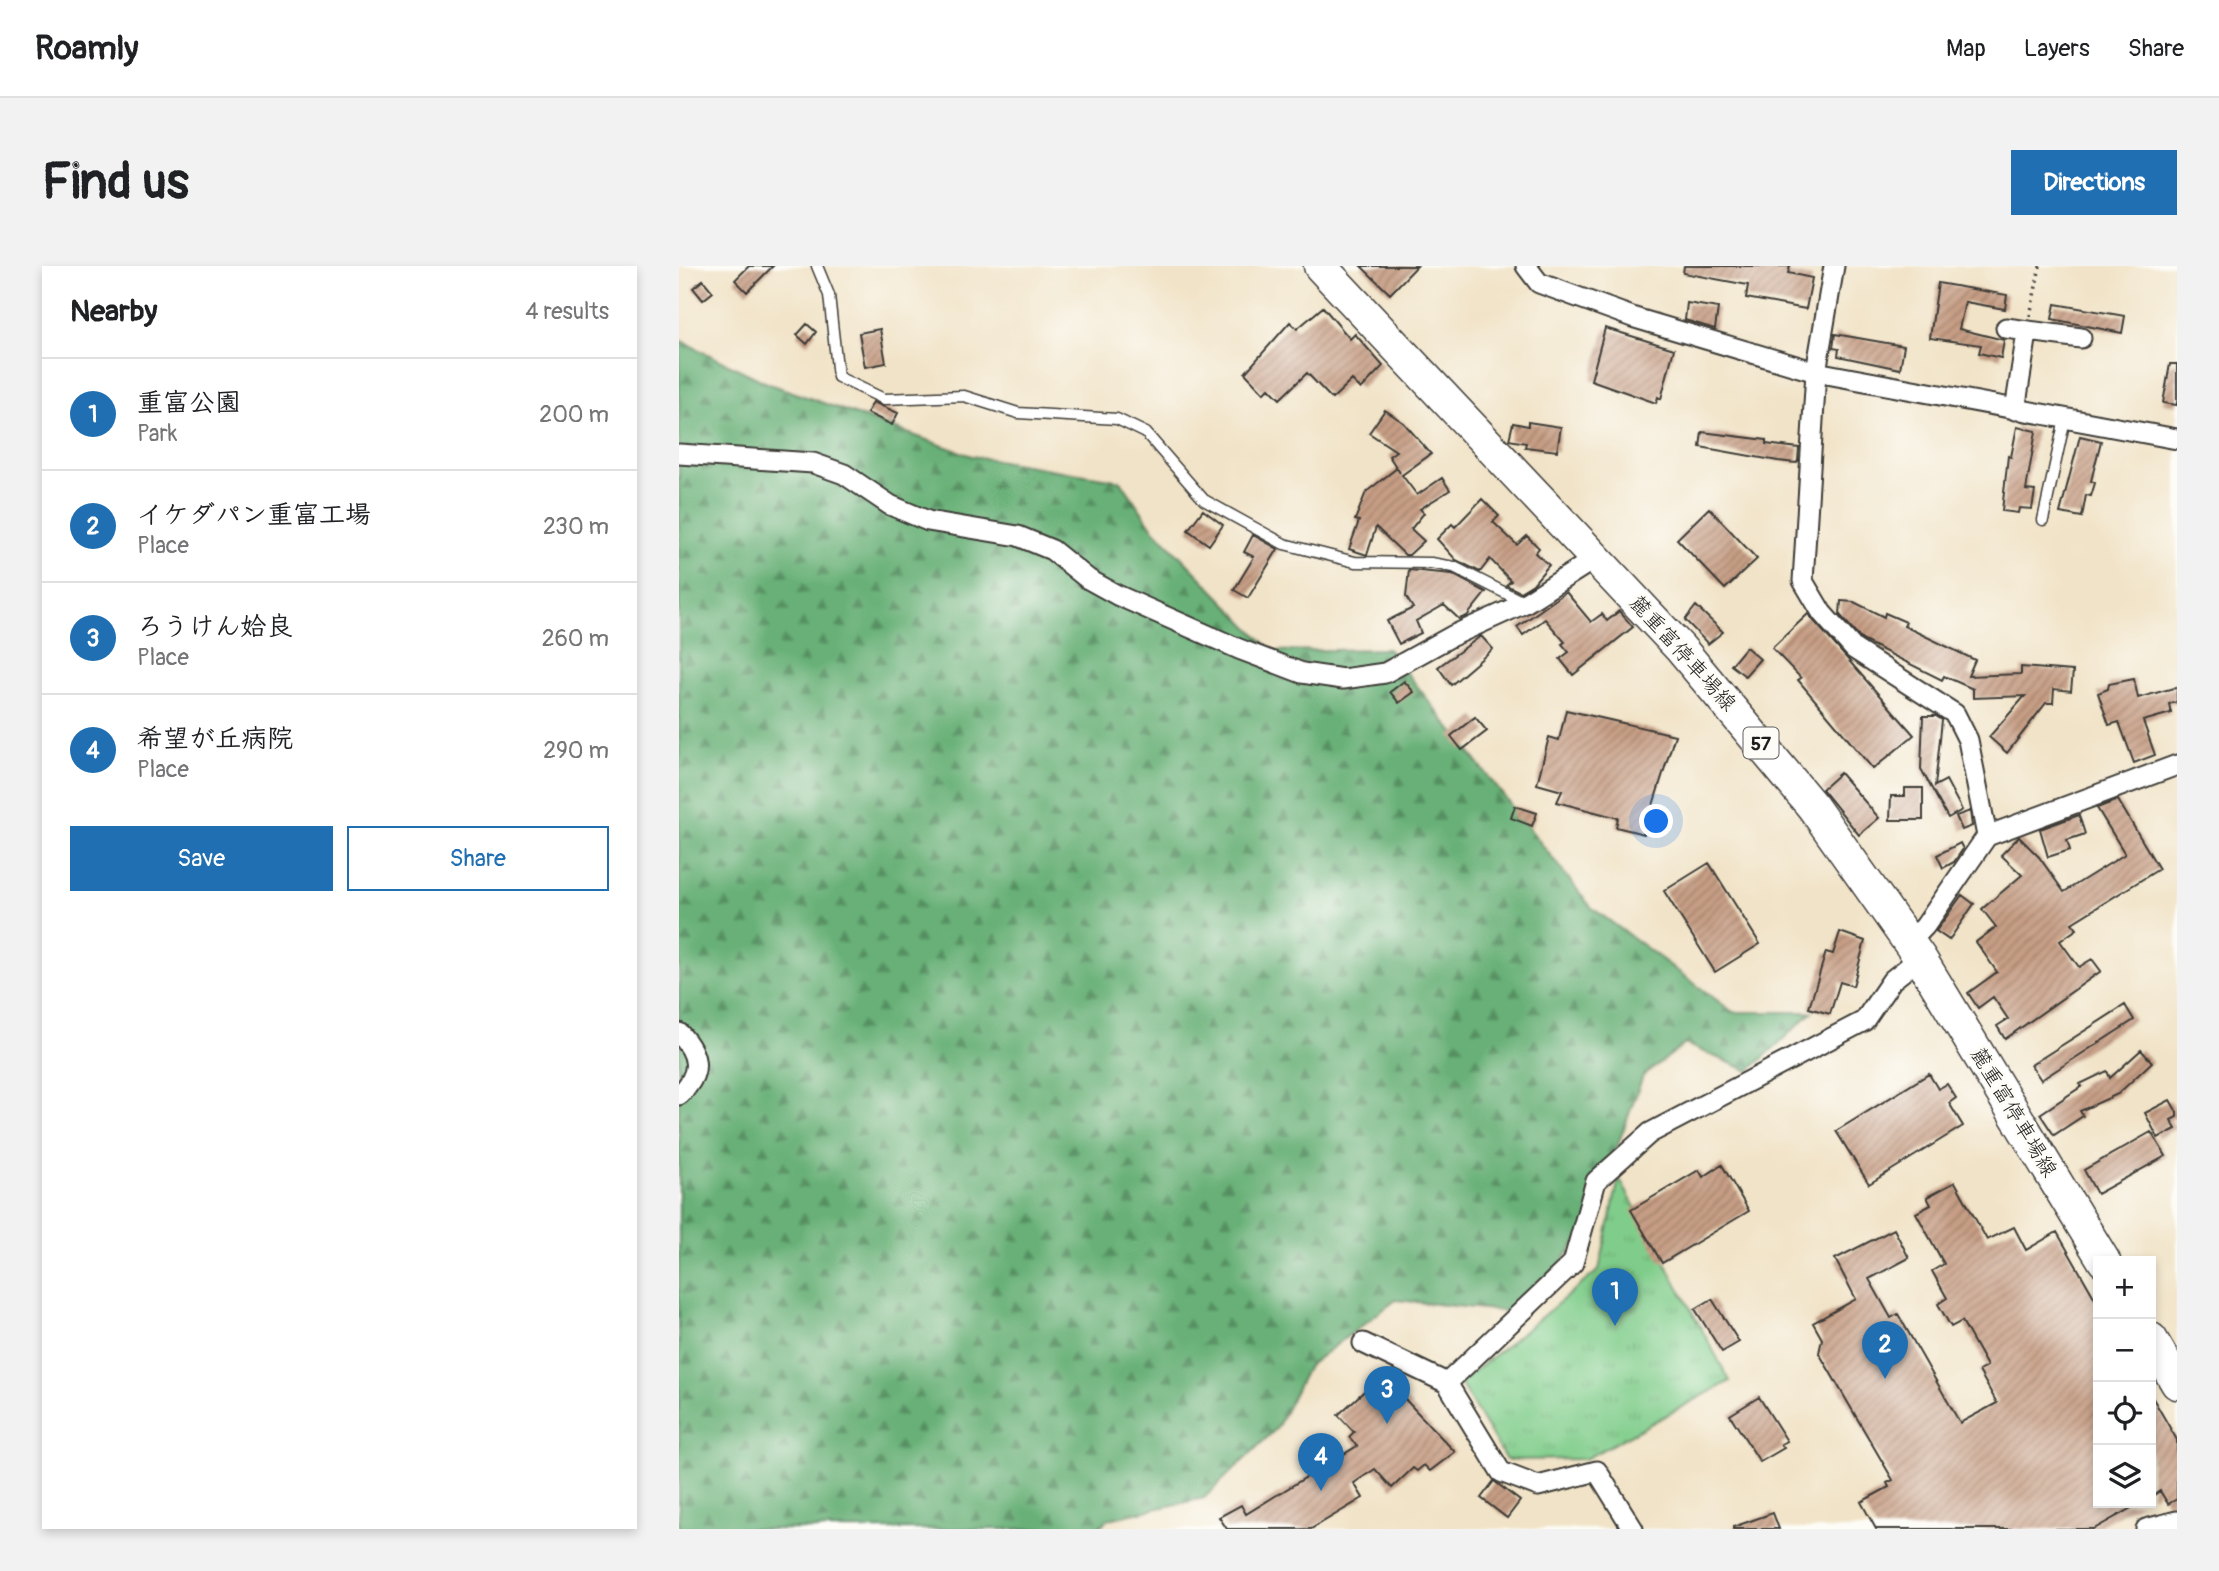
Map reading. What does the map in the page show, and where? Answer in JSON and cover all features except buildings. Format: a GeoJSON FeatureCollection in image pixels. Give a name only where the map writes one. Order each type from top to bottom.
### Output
{"type":"FeatureCollection","features":[{"type":"Feature","properties":{"kind":"main road","name":"麓重富停車場線"},"geometry":{"type":"LineString","coordinates":[[1320,266],[1596,558],[1741,718],[1813,807],[1915,951],[2101,1256]]}},
{"type":"Feature","properties":{"kind":"main road"},"geometry":{"type":"LineString","coordinates":[[2156,1347],[2177,1383]]}},
{"type":"Feature","properties":{"kind":"street"},"geometry":{"type":"LineString","coordinates":[[1526,266],[1539,283],[1635,318],[1816,372],[2177,439]]}},
{"type":"Feature","properties":{"kind":"street"},"geometry":{"type":"LineString","coordinates":[[1834,266],[1816,372],[1803,581],[1822,613],[1854,649],[1955,714],[1968,740],[1987,836]]}},
{"type":"Feature","properties":{"kind":"street"},"geometry":{"type":"LineString","coordinates":[[2006,328],[2027,333],[2081,338]]}},
{"type":"Feature","properties":{"kind":"street"},"geometry":{"type":"LineString","coordinates":[[2015,410],[2027,333]]}},
{"type":"Feature","properties":{"kind":"street"},"geometry":{"type":"LineString","coordinates":[[679,454],[813,463],[844,474],[890,505],[928,521],[1017,536],[1052,550],[1088,579],[1117,595],[1240,649],[1302,673],[1343,679],[1385,673],[1452,636],[1525,603],[1596,558]]}},
{"type":"Feature","properties":{"kind":"street"},"geometry":{"type":"LineString","coordinates":[[1447,1382],[1573,1263],[1596,1181],[1650,1133],[1864,1021],[1915,951],[1925,926],[1987,836],[2177,765]]}},
{"type":"Feature","properties":{"kind":"street"},"geometry":{"type":"LineString","coordinates":[[679,1033],[694,1052],[695,1075],[679,1095]]}},
{"type":"Feature","properties":{"kind":"street"},"geometry":{"type":"LineString","coordinates":[[1363,1343],[1447,1382],[1501,1472],[1538,1486],[1597,1471],[1633,1529]]}},
{"type":"Feature","properties":{"kind":"street"},"geometry":{"type":"LineString","coordinates":[[2146,1529],[2177,1521]]}},
{"type":"Feature","properties":{"kind":"lane"},"geometry":{"type":"LineString","coordinates":[[817,266],[829,296],[838,377],[884,399],[964,396],[1018,413],[1117,418],[1146,433],[1203,500],[1284,544],[1355,562],[1431,562],[1454,567],[1525,603]]}},
{"type":"Feature","properties":{"kind":"lane"},"geometry":{"type":"LineString","coordinates":[[2043,520],[2065,419]]}},
{"type":"Feature","properties":{"kind":"path"},"geometry":{"type":"LineString","coordinates":[[2027,333],[2040,266]]}},
{"type":"Feature","properties":{"kind":"green space"},"geometry":{"type":"Polygon","coordinates":[[[679,340],[767,383],[972,456],[1121,481],[1152,527],[1272,651],[1388,649],[1591,907],[1733,1012],[1812,1012],[1749,1071],[1685,1044],[1643,1076],[1588,1227],[1523,1313],[1396,1300],[1308,1366],[1277,1428],[1204,1498],[1109,1519],[1096,1529],[679,1529],[679,340]]]}},
{"type":"Feature","properties":{"kind":"green space"},"geometry":{"type":"Polygon","coordinates":[[[1619,1178],[1730,1381],[1585,1459],[1506,1460],[1460,1383],[1599,1270],[1619,1178]]]}},
{"type":"Feature","properties":{"kind":"place","name":"重富公園"},"geometry":{"type":"Point","coordinates":[1615,1326]}},
{"type":"Feature","properties":{"kind":"place","name":"イケダパン重富工場"},"geometry":{"type":"Point","coordinates":[1885,1379]}},
{"type":"Feature","properties":{"kind":"place","name":"ろうけん姶良"},"geometry":{"type":"Point","coordinates":[1387,1424]}},
{"type":"Feature","properties":{"kind":"place","name":"希望が丘病院"},"geometry":{"type":"Point","coordinates":[1321,1491]}}]}
